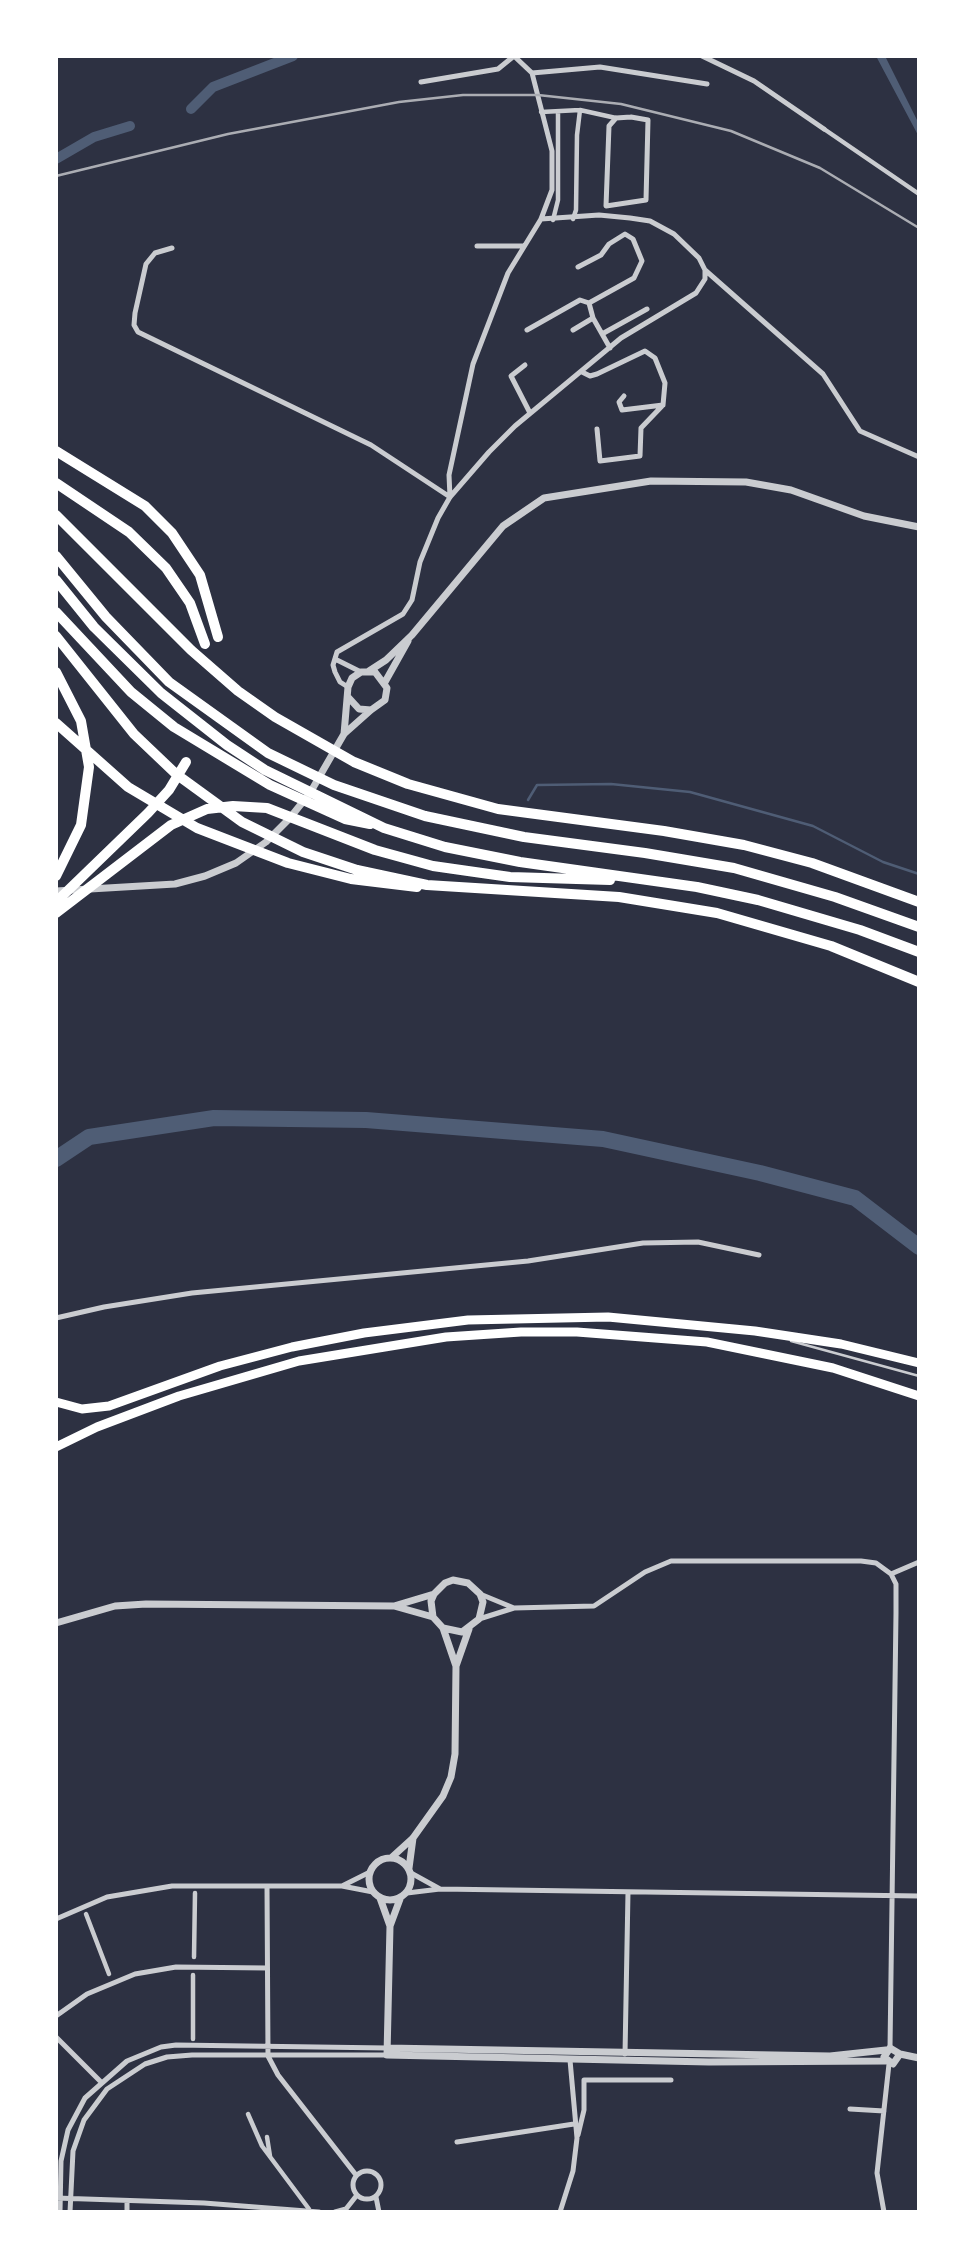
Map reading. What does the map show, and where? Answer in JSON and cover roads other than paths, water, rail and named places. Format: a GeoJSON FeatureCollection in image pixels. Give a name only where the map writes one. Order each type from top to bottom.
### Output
{"type":"FeatureCollection","features":[{"type":"Feature","properties":{"kind":"highway"},"geometry":{"type":"LineString","coordinates":[[56,451],[145,506],[172,533],[200,575],[218,637]]}},
{"type":"Feature","properties":{"kind":"highway"},"geometry":{"type":"LineString","coordinates":[[56,483],[129,532],[166,568],[190,603],[205,645]]}},
{"type":"Feature","properties":{"kind":"highway"},"geometry":{"type":"LineString","coordinates":[[56,515],[191,650],[239,691],[275,717],[354,762],[419,788],[498,809],[664,831],[744,845],[822,866],[919,902]]}},
{"type":"Feature","properties":{"kind":"highway"},"geometry":{"type":"LineString","coordinates":[[56,556],[106,617],[169,682],[268,753],[334,785],[425,816],[524,837],[733,868],[835,897],[919,927]]}},
{"type":"Feature","properties":{"kind":"highway"},"geometry":{"type":"LineString","coordinates":[[56,580],[94,628],[161,693],[227,745],[265,770],[384,828]]}},
{"type":"Feature","properties":{"kind":"highway"},"geometry":{"type":"LineString","coordinates":[[56,612],[131,692],[216,755],[309,804],[345,818],[445,847],[520,862],[649,880],[758,900],[849,926],[919,952]]}},
{"type":"Feature","properties":{"kind":"highway"},"geometry":{"type":"LineString","coordinates":[[56,636],[152,753],[199,793],[273,839],[329,862],[427,885],[619,897],[717,913],[820,942],[919,982]]}},
{"type":"Feature","properties":{"kind":"highway"},"geometry":{"type":"LineString","coordinates":[[56,672],[80,721],[89,767],[81,825],[56,876]]}},
{"type":"Feature","properties":{"kind":"highway"},"geometry":{"type":"LineString","coordinates":[[59,726],[128,787],[179,818],[231,843],[288,863],[351,879],[412,888],[427,885]]}},
{"type":"Feature","properties":{"kind":"highway"},"geometry":{"type":"LineString","coordinates":[[56,902],[148,813],[169,790],[187,762]]}},
{"type":"Feature","properties":{"kind":"highway"},"geometry":{"type":"LineString","coordinates":[[56,913],[171,825],[207,809],[233,806],[267,808],[393,856],[456,870],[554,880],[649,880]]}},
{"type":"Feature","properties":{"kind":"main road"},"geometry":{"type":"LineString","coordinates":[[56,1402],[82,1409],[109,1406],[199,1373],[292,1347],[375,1331],[468,1320],[608,1317],[755,1331],[841,1344],[919,1363]]}},
{"type":"Feature","properties":{"kind":"main road"},"geometry":{"type":"LineString","coordinates":[[56,1447],[129,1414],[245,1375],[333,1354],[446,1337],[577,1332],[707,1342],[833,1368],[919,1394]]}},
{"type":"Feature","properties":{"kind":"street"},"geometry":{"type":"LineString","coordinates":[[421,82],[498,69],[514,56],[532,73],[552,151],[552,190],[541,219],[523,246],[503,285],[473,364],[449,475],[450,497]]}},
{"type":"Feature","properties":{"kind":"street"},"geometry":{"type":"LineString","coordinates":[[702,56],[754,82],[919,194]]}},
{"type":"Feature","properties":{"kind":"street"},"geometry":{"type":"LineString","coordinates":[[532,73],[600,67],[707,84]]}},
{"type":"Feature","properties":{"kind":"street"},"geometry":{"type":"LineString","coordinates":[[541,112],[580,110],[616,118],[648,120],[647,195],[642,203],[607,206]]}},
{"type":"Feature","properties":{"kind":"street"},"geometry":{"type":"LineString","coordinates":[[573,219],[576,210],[580,110]]}},
{"type":"Feature","properties":{"kind":"street"},"geometry":{"type":"LineString","coordinates":[[553,220],[558,200],[558,113]]}},
{"type":"Feature","properties":{"kind":"street"},"geometry":{"type":"LineString","coordinates":[[599,215],[607,206],[608,136],[610,121],[616,118]]}},
{"type":"Feature","properties":{"kind":"street"},"geometry":{"type":"LineString","coordinates":[[541,219],[573,219],[599,215],[650,221],[661,226],[684,243],[699,258],[705,270],[823,374],[860,431],[919,457]]}},
{"type":"Feature","properties":{"kind":"street"},"geometry":{"type":"LineString","coordinates":[[527,330],[580,300],[589,303],[634,278],[642,261],[633,239],[625,234],[609,244],[601,255],[578,267]]}},
{"type":"Feature","properties":{"kind":"street"},"geometry":{"type":"LineString","coordinates":[[477,246],[523,246]]}},
{"type":"Feature","properties":{"kind":"street"},"geometry":{"type":"LineString","coordinates":[[172,248],[155,253],[146,264],[135,313],[134,325],[138,331],[371,445],[450,497]]}},
{"type":"Feature","properties":{"kind":"street"},"geometry":{"type":"LineString","coordinates":[[348,687],[340,682],[335,671],[335,659],[341,648],[398,619],[408,607],[426,544],[450,497],[489,452],[530,413],[631,331],[696,293],[705,279],[705,270]]}},
{"type":"Feature","properties":{"kind":"street"},"geometry":{"type":"LineString","coordinates":[[589,303],[593,318],[610,348]]}},
{"type":"Feature","properties":{"kind":"street"},"geometry":{"type":"LineString","coordinates":[[602,334],[647,309]]}},
{"type":"Feature","properties":{"kind":"street"},"geometry":{"type":"LineString","coordinates":[[573,330],[593,318]]}},
{"type":"Feature","properties":{"kind":"street"},"geometry":{"type":"LineString","coordinates":[[582,372],[590,376],[597,374],[630,356],[649,352],[655,358],[665,383],[663,405],[641,428],[640,456],[600,461],[597,429]]}},
{"type":"Feature","properties":{"kind":"street"},"geometry":{"type":"LineString","coordinates":[[525,365],[511,376],[530,413]]}},
{"type":"Feature","properties":{"kind":"street"},"geometry":{"type":"LineString","coordinates":[[624,396],[619,402],[622,410],[663,405]]}},
{"type":"Feature","properties":{"kind":"street"},"geometry":{"type":"LineString","coordinates":[[344,734],[348,687],[352,678],[386,660],[412,635],[503,526],[544,498],[651,481],[746,482],[791,490],[864,516],[919,527]]}},
{"type":"Feature","properties":{"kind":"street"},"geometry":{"type":"LineString","coordinates":[[56,891],[175,884],[205,877],[236,863],[266,842],[310,793],[344,734],[385,700],[385,682],[412,635]]}},
{"type":"Feature","properties":{"kind":"street"},"geometry":{"type":"LineString","coordinates":[[335,659],[385,682]]}},
{"type":"Feature","properties":{"kind":"street"},"geometry":{"type":"LineString","coordinates":[[348,697],[359,709],[371,710]]}},
{"type":"Feature","properties":{"kind":"street"},"geometry":{"type":"LineString","coordinates":[[56,1318],[104,1307],[192,1293],[528,1261],[643,1243],[698,1242],[759,1255]]}},
{"type":"Feature","properties":{"kind":"street"},"geometry":{"type":"LineString","coordinates":[[479,1619],[514,1608],[594,1606],[645,1572],[671,1561],[861,1561],[876,1563],[891,1574],[896,1591],[891,2028],[894,2052],[888,2062],[877,2173],[882,2211]]}},
{"type":"Feature","properties":{"kind":"street"},"geometry":{"type":"LineString","coordinates":[[891,1574],[919,1562]]}},
{"type":"Feature","properties":{"kind":"street"},"geometry":{"type":"LineString","coordinates":[[394,1606],[434,1594],[453,1580],[468,1583],[480,1594],[514,1608]]}},
{"type":"Feature","properties":{"kind":"street"},"geometry":{"type":"LineString","coordinates":[[434,1594],[431,1609],[433,1617],[443,1628],[456,1666]]}},
{"type":"Feature","properties":{"kind":"street"},"geometry":{"type":"LineString","coordinates":[[391,1858],[413,1838],[443,1796],[451,1777],[455,1754],[456,1666],[469,1629],[479,1619],[482,1611],[480,1594]]}},
{"type":"Feature","properties":{"kind":"street"},"geometry":{"type":"LineString","coordinates":[[56,1623],[115,1606],[179,1604],[394,1606],[433,1617]]}},
{"type":"Feature","properties":{"kind":"street"},"geometry":{"type":"LineString","coordinates":[[443,1628],[456,1632],[469,1629]]}},
{"type":"Feature","properties":{"kind":"street"},"geometry":{"type":"LineString","coordinates":[[407,1893],[413,1838]]}},
{"type":"Feature","properties":{"kind":"street"},"geometry":{"type":"LineString","coordinates":[[342,1886],[370,1872],[378,1861],[391,1858],[401,1860],[410,1870],[440,1889]]}},
{"type":"Feature","properties":{"kind":"street"},"geometry":{"type":"LineString","coordinates":[[370,1872],[373,1892]]}},
{"type":"Feature","properties":{"kind":"street"},"geometry":{"type":"LineString","coordinates":[[267,1886],[268,2056],[278,2075],[356,2175]]}},
{"type":"Feature","properties":{"kind":"street"},"geometry":{"type":"LineString","coordinates":[[56,1919],[83,1905],[149,1888],[342,1886],[373,1892],[380,1898],[390,1926]]}},
{"type":"Feature","properties":{"kind":"street"},"geometry":{"type":"LineString","coordinates":[[387,2051],[390,1926],[400,1899],[407,1893],[440,1889],[919,1896]]}},
{"type":"Feature","properties":{"kind":"street"},"geometry":{"type":"LineString","coordinates":[[625,2057],[628,1892]]}},
{"type":"Feature","properties":{"kind":"street"},"geometry":{"type":"LineString","coordinates":[[194,1957],[195,1893]]}},
{"type":"Feature","properties":{"kind":"street"},"geometry":{"type":"LineString","coordinates":[[380,1898],[400,1899]]}},
{"type":"Feature","properties":{"kind":"street"},"geometry":{"type":"LineString","coordinates":[[86,1914],[110,1974]]}},
{"type":"Feature","properties":{"kind":"street"},"geometry":{"type":"LineString","coordinates":[[56,2016],[113,1981],[156,1969],[267,1968]]}},
{"type":"Feature","properties":{"kind":"street"},"geometry":{"type":"LineString","coordinates":[[193,1975],[193,2039]]}},
{"type":"Feature","properties":{"kind":"street"},"geometry":{"type":"LineString","coordinates":[[56,2037],[107,2089]]}},
{"type":"Feature","properties":{"kind":"street"},"geometry":{"type":"LineString","coordinates":[[60,2212],[58,2198],[61,2161],[68,2130],[85,2098],[127,2061],[161,2047],[266,2047],[888,2062]]}},
{"type":"Feature","properties":{"kind":"street"},"geometry":{"type":"LineString","coordinates":[[70,2212],[71,2166],[78,2136],[93,2105],[107,2089],[130,2072],[167,2057],[387,2051],[570,2060],[625,2057],[831,2056],[894,2052],[919,2058]]}},
{"type":"Feature","properties":{"kind":"street"},"geometry":{"type":"LineString","coordinates":[[888,2062],[894,2052]]}},
{"type":"Feature","properties":{"kind":"street"},"geometry":{"type":"LineString","coordinates":[[570,2060],[577,2138]]}},
{"type":"Feature","properties":{"kind":"street"},"geometry":{"type":"LineString","coordinates":[[560,2212],[573,2171],[584,2110],[584,2080],[671,2080]]}},
{"type":"Feature","properties":{"kind":"street"},"geometry":{"type":"LineString","coordinates":[[850,2109],[884,2111]]}},
{"type":"Feature","properties":{"kind":"street"},"geometry":{"type":"LineString","coordinates":[[248,2114],[255,2133],[270,2157],[309,2209]]}},
{"type":"Feature","properties":{"kind":"street"},"geometry":{"type":"LineString","coordinates":[[457,2142],[574,2124]]}},
{"type":"Feature","properties":{"kind":"street"},"geometry":{"type":"LineString","coordinates":[[267,2137],[270,2157]]}},
{"type":"Feature","properties":{"kind":"street"},"geometry":{"type":"LineString","coordinates":[[356,2175],[352,2185],[357,2195]]}},
{"type":"Feature","properties":{"kind":"street"},"geometry":{"type":"LineString","coordinates":[[356,2175],[377,2175],[382,2184],[376,2197],[379,2212]]}},
{"type":"Feature","properties":{"kind":"street"},"geometry":{"type":"LineString","coordinates":[[357,2195],[376,2197]]}},
{"type":"Feature","properties":{"kind":"street"},"geometry":{"type":"LineString","coordinates":[[335,2212],[346,2209],[357,2195]]}},
{"type":"Feature","properties":{"kind":"street"},"geometry":{"type":"LineString","coordinates":[[58,2198],[204,2203],[309,2209],[319,2212]]}},
{"type":"Feature","properties":{"kind":"street"},"geometry":{"type":"LineString","coordinates":[[127,2201],[127,2212]]}},
{"type":"Feature","properties":{"kind":"street"},"geometry":{"type":"LineString","coordinates":[[204,2203],[204,2212]]}},
{"type":"Feature","properties":{"kind":"lane"},"geometry":{"type":"LineString","coordinates":[[755,1331],[919,1376]]}},
{"type":"Feature","properties":{"kind":"water"},"geometry":{"type":"Polygon","coordinates":[[[876,56],[885,56],[919,124],[919,137],[876,56]]]}},
{"type":"Feature","properties":{"kind":"water"},"geometry":{"type":"Polygon","coordinates":[[[95,1136],[74,1155],[56,1167],[56,1154],[95,1136]]]}},
{"type":"Feature","properties":{"kind":"waterway"},"geometry":{"type":"LineString","coordinates":[[191,109],[213,87],[293,56]]}},
{"type":"Feature","properties":{"kind":"waterway"},"geometry":{"type":"LineString","coordinates":[[56,159],[94,137],[130,126]]}},
{"type":"Feature","properties":{"kind":"waterway"},"geometry":{"type":"LineString","coordinates":[[528,800],[537,785],[611,784],[690,792],[813,826],[883,862],[919,874]]}},
{"type":"Feature","properties":{"kind":"waterway"},"geometry":{"type":"LineString","coordinates":[[56,1159],[89,1137],[214,1118],[366,1120],[603,1139],[760,1173],[855,1198],[919,1247]]}},
{"type":"Feature","properties":{"kind":"railway"},"geometry":{"type":"LineString","coordinates":[[56,176],[228,134],[399,102],[463,95],[538,95],[621,104],[731,131],[820,168],[919,228]]}}]}
